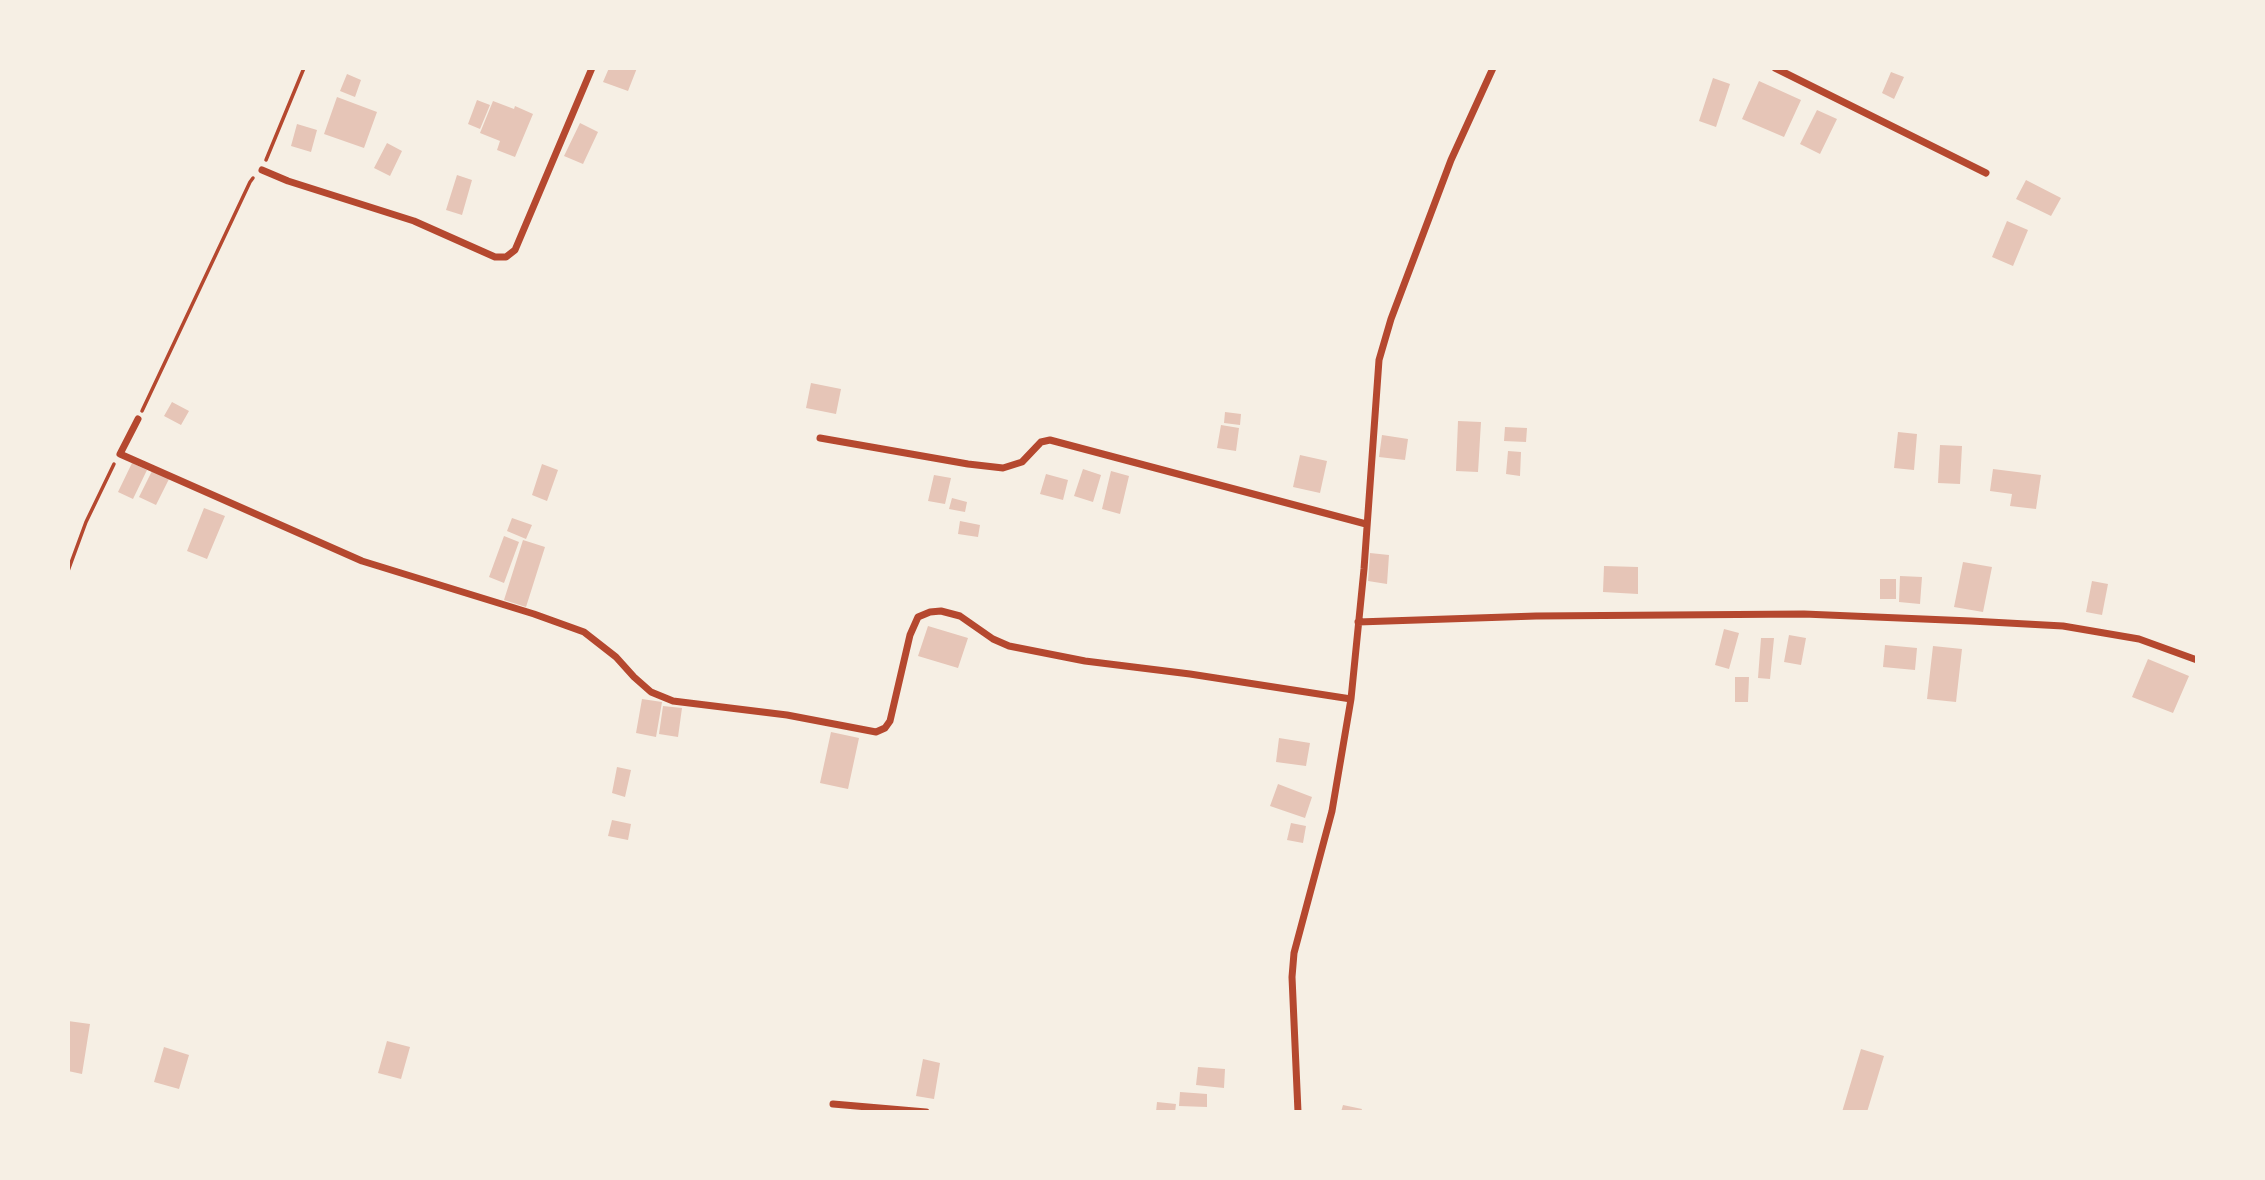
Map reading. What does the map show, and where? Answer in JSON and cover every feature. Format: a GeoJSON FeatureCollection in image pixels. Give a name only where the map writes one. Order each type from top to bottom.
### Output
{"type":"FeatureCollection","features":[{"type":"Feature","properties":{"kind":"street"},"geometry":{"type":"LineString","coordinates":[[262,170],[288,181],[414,220],[495,257],[506,257],[515,250],[592,68]]}},
{"type":"Feature","properties":{"kind":"street"},"geometry":{"type":"LineString","coordinates":[[1298,1112],[1292,977],[1294,953],[1332,811],[1351,699],[1379,360],[1391,318],[1451,160],[1493,68]]}},
{"type":"Feature","properties":{"kind":"street"},"geometry":{"type":"LineString","coordinates":[[1775,68],[1986,173]]}},
{"type":"Feature","properties":{"kind":"street"},"geometry":{"type":"LineString","coordinates":[[138,419],[120,454],[362,561],[584,632],[616,657],[650,692],[673,701],[787,715],[876,732],[885,728],[890,721],[909,635],[918,617],[941,611],[960,617],[993,639],[1009,646],[1085,660],[1351,699]]}},
{"type":"Feature","properties":{"kind":"street"},"geometry":{"type":"LineString","coordinates":[[820,438],[968,464],[1003,467],[1022,462],[1041,442],[1049,440],[1366,524]]}},
{"type":"Feature","properties":{"kind":"street"},"geometry":{"type":"LineString","coordinates":[[1358,622],[1536,616],[1790,614],[2063,625],[2139,639],[2197,660]]}},
{"type":"Feature","properties":{"kind":"street"},"geometry":{"type":"LineString","coordinates":[[833,1104],[926,1112]]}},
{"type":"Feature","properties":{"kind":"path"},"geometry":{"type":"LineString","coordinates":[[138,419],[250,182],[262,170],[304,68]]}},
{"type":"Feature","properties":{"kind":"path"},"geometry":{"type":"LineString","coordinates":[[68,571],[86,522],[120,454]]}},
{"type":"Feature","properties":{"kind":"building"},"geometry":{"type":"Polygon","coordinates":[[[609,68],[637,68],[628,91],[603,82],[609,68]]]}},
{"type":"Feature","properties":{"kind":"building"},"geometry":{"type":"Polygon","coordinates":[[[1891,72],[1904,77],[1894,99],[1882,93],[1891,72]]]}},
{"type":"Feature","properties":{"kind":"building"},"geometry":{"type":"Polygon","coordinates":[[[347,74],[361,80],[355,97],[340,91],[347,74]]]}},
{"type":"Feature","properties":{"kind":"building"},"geometry":{"type":"Polygon","coordinates":[[[1713,78],[1730,84],[1716,127],[1699,121],[1713,78]]]}},
{"type":"Feature","properties":{"kind":"building"},"geometry":{"type":"Polygon","coordinates":[[[1759,81],[1801,100],[1784,137],[1742,119],[1759,81]]]}},
{"type":"Feature","properties":{"kind":"building"},"geometry":{"type":"Polygon","coordinates":[[[337,97],[377,112],[364,148],[324,134],[337,97]]]}},
{"type":"Feature","properties":{"kind":"building"},"geometry":{"type":"Polygon","coordinates":[[[477,100],[490,105],[480,129],[468,124],[477,100]]]}},
{"type":"Feature","properties":{"kind":"building"},"geometry":{"type":"Polygon","coordinates":[[[493,101],[533,114],[515,157],[497,150],[500,141],[480,133],[493,101]]]}},
{"type":"Feature","properties":{"kind":"building"},"geometry":{"type":"Polygon","coordinates":[[[1817,110],[1837,119],[1820,154],[1800,144],[1817,110]]]}},
{"type":"Feature","properties":{"kind":"building"},"geometry":{"type":"Polygon","coordinates":[[[580,123],[598,132],[583,164],[564,156],[580,123]]]}},
{"type":"Feature","properties":{"kind":"building"},"geometry":{"type":"Polygon","coordinates":[[[297,124],[317,130],[311,152],[291,146],[297,124]]]}},
{"type":"Feature","properties":{"kind":"building"},"geometry":{"type":"Polygon","coordinates":[[[387,143],[402,151],[390,176],[374,168],[387,143]]]}},
{"type":"Feature","properties":{"kind":"building"},"geometry":{"type":"Polygon","coordinates":[[[457,175],[472,180],[462,215],[446,210],[457,175]]]}},
{"type":"Feature","properties":{"kind":"building"},"geometry":{"type":"Polygon","coordinates":[[[2026,180],[2061,198],[2051,216],[2016,199],[2026,180]]]}},
{"type":"Feature","properties":{"kind":"building"},"geometry":{"type":"Polygon","coordinates":[[[2007,221],[2028,230],[2013,266],[1992,257],[2007,221]]]}},
{"type":"Feature","properties":{"kind":"building"},"geometry":{"type":"Polygon","coordinates":[[[811,383],[841,389],[836,414],[806,408],[811,383]]]}},
{"type":"Feature","properties":{"kind":"building"},"geometry":{"type":"Polygon","coordinates":[[[172,402],[189,411],[181,425],[164,416],[172,402]]]}},
{"type":"Feature","properties":{"kind":"building"},"geometry":{"type":"Polygon","coordinates":[[[1225,412],[1241,414],[1240,425],[1224,423],[1225,412]]]}},
{"type":"Feature","properties":{"kind":"building"},"geometry":{"type":"Polygon","coordinates":[[[1458,421],[1481,422],[1478,472],[1456,471],[1458,421]]]}},
{"type":"Feature","properties":{"kind":"building"},"geometry":{"type":"Polygon","coordinates":[[[1221,425],[1239,428],[1236,451],[1217,448],[1221,425]]]}},
{"type":"Feature","properties":{"kind":"building"},"geometry":{"type":"Polygon","coordinates":[[[1505,427],[1527,428],[1526,442],[1504,441],[1505,427]]]}},
{"type":"Feature","properties":{"kind":"building"},"geometry":{"type":"Polygon","coordinates":[[[1898,432],[1917,434],[1914,470],[1894,468],[1898,432]]]}},
{"type":"Feature","properties":{"kind":"building"},"geometry":{"type":"Polygon","coordinates":[[[1382,435],[1408,439],[1405,460],[1379,457],[1382,435]]]}},
{"type":"Feature","properties":{"kind":"building"},"geometry":{"type":"Polygon","coordinates":[[[1940,445],[1962,446],[1960,484],[1938,483],[1940,445]]]}},
{"type":"Feature","properties":{"kind":"building"},"geometry":{"type":"Polygon","coordinates":[[[1508,451],[1521,452],[1520,476],[1506,474],[1508,451]]]}},
{"type":"Feature","properties":{"kind":"building"},"geometry":{"type":"Polygon","coordinates":[[[1300,455],[1327,461],[1320,493],[1293,487],[1300,455]]]}},
{"type":"Feature","properties":{"kind":"building"},"geometry":{"type":"Polygon","coordinates":[[[132,463],[147,470],[133,499],[118,492],[132,463]]]}},
{"type":"Feature","properties":{"kind":"building"},"geometry":{"type":"Polygon","coordinates":[[[542,464],[558,470],[547,501],[532,495],[542,464]]]}},
{"type":"Feature","properties":{"kind":"building"},"geometry":{"type":"Polygon","coordinates":[[[1083,469],[1101,475],[1093,502],[1074,496],[1083,469]]]}},
{"type":"Feature","properties":{"kind":"building"},"geometry":{"type":"Polygon","coordinates":[[[1993,469],[2041,475],[2036,509],[2010,506],[2012,494],[1990,491],[1993,469]]]}},
{"type":"Feature","properties":{"kind":"building"},"geometry":{"type":"Polygon","coordinates":[[[152,471],[169,479],[156,505],[139,497],[152,471]]]}},
{"type":"Feature","properties":{"kind":"building"},"geometry":{"type":"Polygon","coordinates":[[[1111,471],[1129,476],[1120,514],[1102,509],[1111,471]]]}},
{"type":"Feature","properties":{"kind":"building"},"geometry":{"type":"Polygon","coordinates":[[[1046,474],[1068,480],[1063,500],[1040,494],[1046,474]]]}},
{"type":"Feature","properties":{"kind":"building"},"geometry":{"type":"Polygon","coordinates":[[[934,475],[951,478],[945,504],[928,501],[934,475]]]}},
{"type":"Feature","properties":{"kind":"building"},"geometry":{"type":"Polygon","coordinates":[[[952,498],[967,502],[965,512],[949,509],[952,498]]]}},
{"type":"Feature","properties":{"kind":"building"},"geometry":{"type":"Polygon","coordinates":[[[204,508],[225,516],[207,559],[187,551],[204,508]]]}},
{"type":"Feature","properties":{"kind":"building"},"geometry":{"type":"Polygon","coordinates":[[[512,518],[532,525],[526,539],[507,531],[512,518]]]}},
{"type":"Feature","properties":{"kind":"building"},"geometry":{"type":"Polygon","coordinates":[[[960,521],[980,525],[978,537],[958,534],[960,521]]]}},
{"type":"Feature","properties":{"kind":"building"},"geometry":{"type":"Polygon","coordinates":[[[504,536],[519,542],[504,583],[489,577],[504,536]]]}},
{"type":"Feature","properties":{"kind":"building"},"geometry":{"type":"Polygon","coordinates":[[[523,540],[545,547],[526,607],[504,600],[523,540]]]}},
{"type":"Feature","properties":{"kind":"building"},"geometry":{"type":"Polygon","coordinates":[[[1370,553],[1389,555],[1387,584],[1368,581],[1370,553]]]}},
{"type":"Feature","properties":{"kind":"building"},"geometry":{"type":"Polygon","coordinates":[[[1963,562],[1992,567],[1983,612],[1954,607],[1963,562]]]}},
{"type":"Feature","properties":{"kind":"building"},"geometry":{"type":"Polygon","coordinates":[[[1604,566],[1638,567],[1638,594],[1603,592],[1604,566]]]}},
{"type":"Feature","properties":{"kind":"building"},"geometry":{"type":"Polygon","coordinates":[[[1900,576],[1922,577],[1920,604],[1899,602],[1900,576]]]}},
{"type":"Feature","properties":{"kind":"building"},"geometry":{"type":"Polygon","coordinates":[[[1880,579],[1896,579],[1896,599],[1880,599],[1880,579]]]}},
{"type":"Feature","properties":{"kind":"building"},"geometry":{"type":"Polygon","coordinates":[[[2092,581],[2108,584],[2102,615],[2086,612],[2092,581]]]}},
{"type":"Feature","properties":{"kind":"building"},"geometry":{"type":"Polygon","coordinates":[[[928,626],[968,638],[958,668],[918,656],[928,626]]]}},
{"type":"Feature","properties":{"kind":"building"},"geometry":{"type":"Polygon","coordinates":[[[1724,629],[1739,633],[1729,669],[1715,665],[1724,629]]]}},
{"type":"Feature","properties":{"kind":"building"},"geometry":{"type":"Polygon","coordinates":[[[1789,635],[1806,638],[1801,665],[1784,662],[1789,635]]]}},
{"type":"Feature","properties":{"kind":"building"},"geometry":{"type":"Polygon","coordinates":[[[1761,638],[1774,638],[1770,679],[1758,678],[1761,638]]]}},
{"type":"Feature","properties":{"kind":"building"},"geometry":{"type":"Polygon","coordinates":[[[1885,645],[1917,648],[1915,670],[1883,667],[1885,645]]]}},
{"type":"Feature","properties":{"kind":"building"},"geometry":{"type":"Polygon","coordinates":[[[1933,646],[1962,649],[1956,702],[1927,699],[1933,646]]]}},
{"type":"Feature","properties":{"kind":"building"},"geometry":{"type":"Polygon","coordinates":[[[2148,659],[2189,676],[2173,713],[2132,697],[2148,659]]]}},
{"type":"Feature","properties":{"kind":"building"},"geometry":{"type":"Polygon","coordinates":[[[1735,677],[1749,677],[1748,702],[1735,702],[1735,677]]]}},
{"type":"Feature","properties":{"kind":"building"},"geometry":{"type":"Polygon","coordinates":[[[642,699],[662,702],[656,737],[636,733],[642,699]]]}},
{"type":"Feature","properties":{"kind":"building"},"geometry":{"type":"Polygon","coordinates":[[[663,706],[682,708],[678,737],[659,734],[663,706]]]}},
{"type":"Feature","properties":{"kind":"building"},"geometry":{"type":"Polygon","coordinates":[[[831,732],[859,738],[848,789],[820,783],[831,732]]]}},
{"type":"Feature","properties":{"kind":"building"},"geometry":{"type":"Polygon","coordinates":[[[1279,738],[1310,743],[1306,766],[1276,762],[1279,738]]]}},
{"type":"Feature","properties":{"kind":"building"},"geometry":{"type":"Polygon","coordinates":[[[617,767],[631,770],[625,797],[612,793],[617,767]]]}},
{"type":"Feature","properties":{"kind":"building"},"geometry":{"type":"Polygon","coordinates":[[[1278,784],[1312,797],[1305,818],[1270,806],[1278,784]]]}},
{"type":"Feature","properties":{"kind":"building"},"geometry":{"type":"Polygon","coordinates":[[[612,820],[631,824],[628,840],[608,836],[612,820]]]}},
{"type":"Feature","properties":{"kind":"building"},"geometry":{"type":"Polygon","coordinates":[[[1291,823],[1306,826],[1303,843],[1287,840],[1291,823]]]}},
{"type":"Feature","properties":{"kind":"building"},"geometry":{"type":"Polygon","coordinates":[[[68,1021],[90,1024],[82,1074],[68,1071],[68,1021]]]}},
{"type":"Feature","properties":{"kind":"building"},"geometry":{"type":"Polygon","coordinates":[[[387,1041],[410,1047],[401,1079],[378,1073],[387,1041]]]}},
{"type":"Feature","properties":{"kind":"building"},"geometry":{"type":"Polygon","coordinates":[[[164,1047],[189,1055],[179,1089],[154,1082],[164,1047]]]}},
{"type":"Feature","properties":{"kind":"building"},"geometry":{"type":"Polygon","coordinates":[[[1861,1049],[1884,1056],[1867,1112],[1842,1112],[1861,1049]]]}},
{"type":"Feature","properties":{"kind":"building"},"geometry":{"type":"Polygon","coordinates":[[[923,1059],[940,1063],[934,1099],[916,1096],[923,1059]]]}},
{"type":"Feature","properties":{"kind":"building"},"geometry":{"type":"Polygon","coordinates":[[[1198,1067],[1225,1069],[1224,1088],[1196,1085],[1198,1067]]]}},
{"type":"Feature","properties":{"kind":"building"},"geometry":{"type":"Polygon","coordinates":[[[1180,1092],[1207,1094],[1207,1107],[1179,1106],[1180,1092]]]}},
{"type":"Feature","properties":{"kind":"building"},"geometry":{"type":"Polygon","coordinates":[[[1157,1102],[1176,1104],[1175,1112],[1156,1112],[1157,1102]]]}},
{"type":"Feature","properties":{"kind":"building"},"geometry":{"type":"Polygon","coordinates":[[[1343,1105],[1362,1109],[1361,1112],[1341,1112],[1343,1105]]]}}]}
